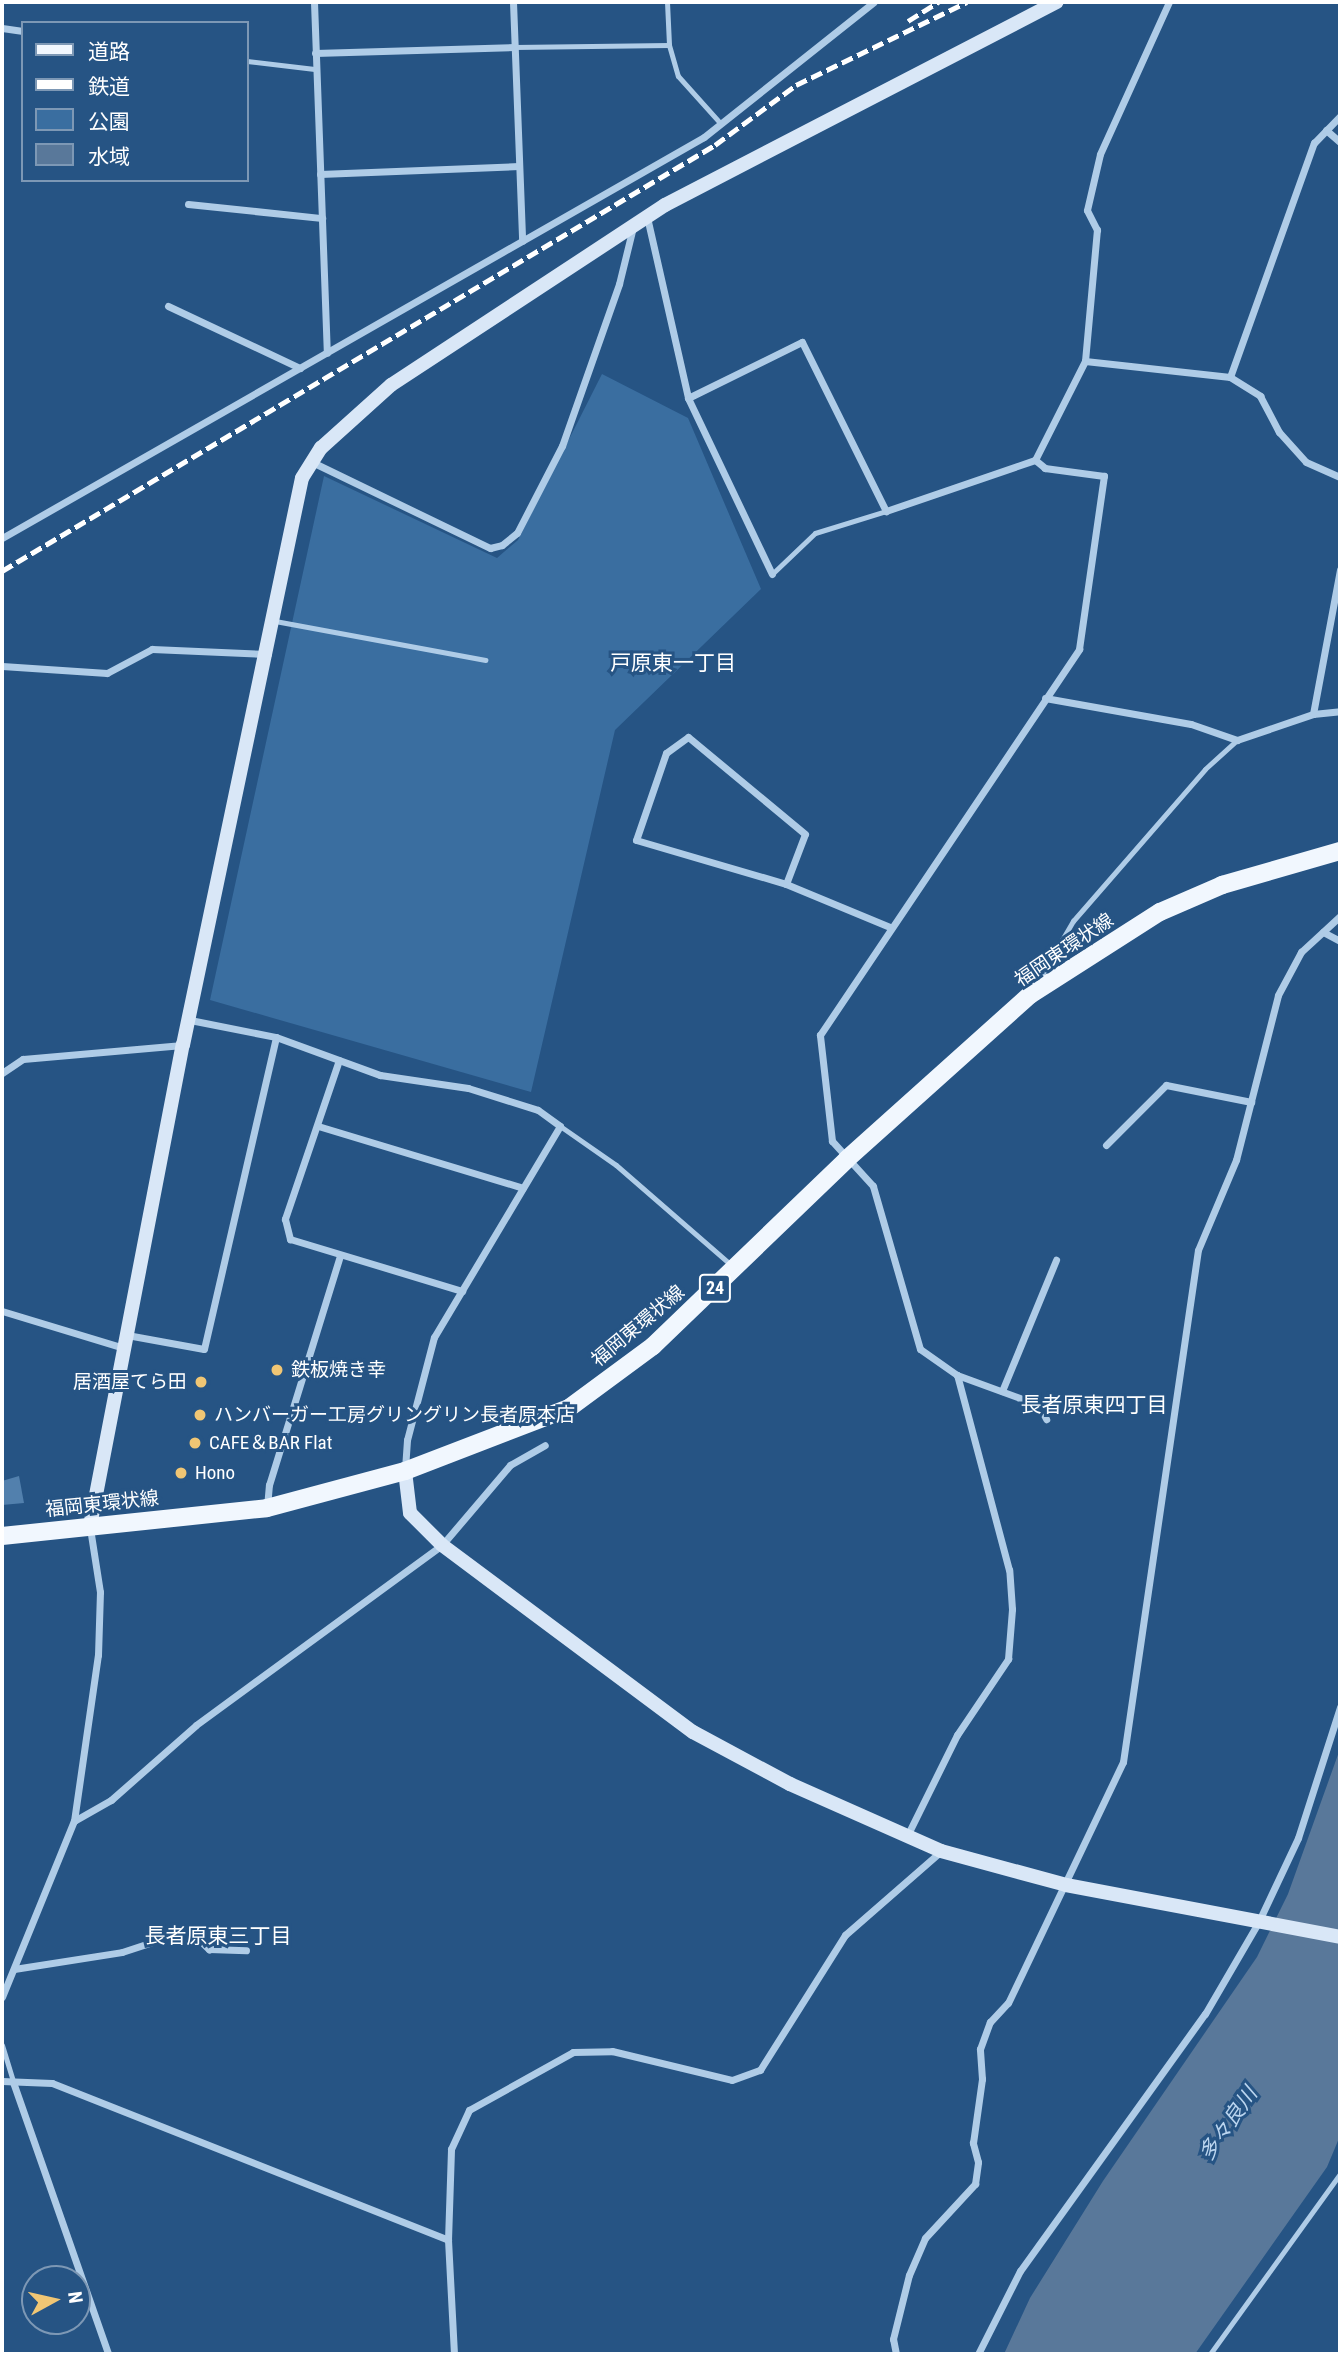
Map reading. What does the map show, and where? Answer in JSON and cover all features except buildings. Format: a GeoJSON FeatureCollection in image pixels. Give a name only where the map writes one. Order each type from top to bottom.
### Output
{"type":"FeatureCollection","features":[{"type":"Feature","properties":{"kind":"main road","name":"福岡東環状線"},"geometry":{"type":"LineString","coordinates":[[2,1536],[267,1508],[405,1471],[569,1408],[653,1346],[848,1159],[1030,995],[1160,912],[1235,881],[1340,851]]}},
{"type":"Feature","properties":{"kind":"street"},"geometry":{"type":"LineString","coordinates":[[314,2],[327,352]]}},
{"type":"Feature","properties":{"kind":"street"},"geometry":{"type":"LineString","coordinates":[[513,2],[522,241]]}},
{"type":"Feature","properties":{"kind":"street"},"geometry":{"type":"LineString","coordinates":[[2,537],[522,241],[721,124],[874,2]]}},
{"type":"Feature","properties":{"kind":"street"},"geometry":{"type":"LineString","coordinates":[[2,1997],[74,1821],[98,1656],[100,1592],[90,1526],[183,1045],[275,621],[302,478],[312,461],[354,414],[391,385],[647,217],[1056,2]]}},
{"type":"Feature","properties":{"kind":"street"},"geometry":{"type":"LineString","coordinates":[[688,398],[802,342],[886,511],[1035,460],[1085,361],[1097,230],[1087,210],[1100,154],[1169,2]]}},
{"type":"Feature","properties":{"kind":"street"},"geometry":{"type":"LineString","coordinates":[[2,28],[21,31]]}},
{"type":"Feature","properties":{"kind":"street"},"geometry":{"type":"LineString","coordinates":[[315,53],[514,47]]}},
{"type":"Feature","properties":{"kind":"street"},"geometry":{"type":"LineString","coordinates":[[1230,377],[1314,143],[1340,116]]}},
{"type":"Feature","properties":{"kind":"street"},"geometry":{"type":"LineString","coordinates":[[1326,130],[1340,142]]}},
{"type":"Feature","properties":{"kind":"street"},"geometry":{"type":"LineString","coordinates":[[320,174],[519,166]]}},
{"type":"Feature","properties":{"kind":"street"},"geometry":{"type":"LineString","coordinates":[[188,204],[322,218]]}},
{"type":"Feature","properties":{"kind":"street"},"geometry":{"type":"LineString","coordinates":[[647,217],[688,398],[772,574]]}},
{"type":"Feature","properties":{"kind":"street"},"geometry":{"type":"LineString","coordinates":[[312,461],[490,548],[502,545],[516,533],[562,446],[619,285],[633,226]]}},
{"type":"Feature","properties":{"kind":"street"},"geometry":{"type":"LineString","coordinates":[[168,306],[300,368]]}},
{"type":"Feature","properties":{"kind":"street"},"geometry":{"type":"LineString","coordinates":[[1085,361],[1230,377],[1260,396],[1279,432],[1306,462],[1340,477]]}},
{"type":"Feature","properties":{"kind":"street"},"geometry":{"type":"LineString","coordinates":[[1035,460],[1045,468],[1104,476],[1105,491],[1079,649],[820,1035],[832,1141],[873,1186],[920,1349],[957,1375],[1039,1405],[1046,1419]]}},
{"type":"Feature","properties":{"kind":"street"},"geometry":{"type":"LineString","coordinates":[[1313,714],[1340,570]]}},
{"type":"Feature","properties":{"kind":"street"},"geometry":{"type":"LineString","coordinates":[[2,666],[107,673],[152,649],[268,654]]}},
{"type":"Feature","properties":{"kind":"street"},"geometry":{"type":"LineString","coordinates":[[1045,698],[1191,724],[1237,740],[1313,714],[1340,711]]}},
{"type":"Feature","properties":{"kind":"street"},"geometry":{"type":"LineString","coordinates":[[786,884],[805,834],[688,737],[666,753],[636,840],[786,884],[890,927]]}},
{"type":"Feature","properties":{"kind":"street"},"geometry":{"type":"LineString","coordinates":[[896,2354],[893,2339],[909,2275],[925,2238],[975,2184],[978,2162],[973,2143],[982,2079],[980,2049],[990,2022],[1008,2003],[1123,1762],[1198,1250],[1236,1160],[1278,995],[1301,952],[1340,916]]}},
{"type":"Feature","properties":{"kind":"street"},"geometry":{"type":"LineString","coordinates":[[1323,932],[1340,942]]}},
{"type":"Feature","properties":{"kind":"street"},"geometry":{"type":"LineString","coordinates":[[190,1020],[276,1037],[380,1075],[468,1088],[538,1110],[561,1126],[434,1337],[407,1440],[405,1471],[410,1513],[442,1545],[693,1732],[790,1784],[907,1837],[941,1851],[1066,1885],[1340,1937]]}},
{"type":"Feature","properties":{"kind":"street"},"geometry":{"type":"LineString","coordinates":[[2,1311],[126,1342],[204,1349],[276,1037]]}},
{"type":"Feature","properties":{"kind":"street"},"geometry":{"type":"LineString","coordinates":[[2,1073],[23,1059],[183,1045]]}},
{"type":"Feature","properties":{"kind":"street"},"geometry":{"type":"LineString","coordinates":[[339,1060],[285,1219],[290,1239],[462,1291]]}},
{"type":"Feature","properties":{"kind":"street"},"geometry":{"type":"LineString","coordinates":[[1106,1145],[1166,1085],[1251,1102]]}},
{"type":"Feature","properties":{"kind":"street"},"geometry":{"type":"LineString","coordinates":[[318,1126],[523,1188]]}},
{"type":"Feature","properties":{"kind":"street"},"geometry":{"type":"LineString","coordinates":[[267,1508],[269,1485],[340,1256]]}},
{"type":"Feature","properties":{"kind":"street"},"geometry":{"type":"LineString","coordinates":[[1002,1391],[1056,1260]]}},
{"type":"Feature","properties":{"kind":"street"},"geometry":{"type":"LineString","coordinates":[[907,1837],[957,1735],[1008,1659],[1012,1609],[1009,1570],[957,1375]]}},
{"type":"Feature","properties":{"kind":"street"},"geometry":{"type":"LineString","coordinates":[[74,1821],[111,1800],[196,1725],[442,1545],[510,1465],[545,1446]]}},
{"type":"Feature","properties":{"kind":"street"},"geometry":{"type":"LineString","coordinates":[[978,2354],[1020,2270],[1205,2014],[1258,1923],[1298,1838],[1340,1707]]}},
{"type":"Feature","properties":{"kind":"street"},"geometry":{"type":"LineString","coordinates":[[454,2354],[448,2240],[451,2149],[469,2110],[573,2052],[612,2051],[732,2080],[760,2070],[845,1935],[941,1851]]}},
{"type":"Feature","properties":{"kind":"street"},"geometry":{"type":"LineString","coordinates":[[13,1969],[122,1952],[189,1930],[209,1949],[246,1950]]}},
{"type":"Feature","properties":{"kind":"street"},"geometry":{"type":"LineString","coordinates":[[2,2081],[51,2083],[448,2240]]}},
{"type":"Feature","properties":{"kind":"street"},"geometry":{"type":"LineString","coordinates":[[13,2082],[108,2354]]}},
{"type":"Feature","properties":{"kind":"lane"},"geometry":{"type":"LineString","coordinates":[[667,2],[669,45],[678,76],[721,124]]}},
{"type":"Feature","properties":{"kind":"lane"},"geometry":{"type":"LineString","coordinates":[[514,47],[669,45]]}},
{"type":"Feature","properties":{"kind":"lane"},"geometry":{"type":"LineString","coordinates":[[248,61],[315,69]]}},
{"type":"Feature","properties":{"kind":"lane"},"geometry":{"type":"LineString","coordinates":[[772,574],[816,533],[886,511]]}},
{"type":"Feature","properties":{"kind":"lane"},"geometry":{"type":"LineString","coordinates":[[275,621],[485,660]]}},
{"type":"Feature","properties":{"kind":"lane"},"geometry":{"type":"LineString","coordinates":[[1030,995],[1073,920],[1205,769],[1237,740]]}},
{"type":"Feature","properties":{"kind":"lane"},"geometry":{"type":"LineString","coordinates":[[561,1126],[616,1165],[735,1269]]}},
{"type":"Feature","properties":{"kind":"lane"},"geometry":{"type":"LineString","coordinates":[[2,2045],[13,2082]]}},
{"type":"Feature","properties":{"kind":"lane"},"geometry":{"type":"LineString","coordinates":[[1210,2354],[1340,2174]]}},
{"type":"Feature","properties":{"kind":"green space"},"geometry":{"type":"Polygon","coordinates":[[[602,374],[688,418],[761,589],[615,730],[531,1092],[210,1000],[324,476],[497,558],[518,540],[602,374]]]}},
{"type":"Feature","properties":{"kind":"water","name":"多々良川"},"geometry":{"type":"Polygon","coordinates":[[[1340,1749],[1340,2136],[1327,2167],[1195,2354],[1004,2354],[1030,2298],[1103,2181],[1257,1957],[1288,1894],[1340,1749]]]}},
{"type":"Feature","properties":{"kind":"railway"},"geometry":{"type":"LineString","coordinates":[[908,21],[939,2]]}},
{"type":"Feature","properties":{"kind":"railway"},"geometry":{"type":"LineString","coordinates":[[2,571],[715,145],[796,85],[967,2]]}},
{"type":"Feature","properties":{"kind":"place","name":"鉄板焼き幸"},"geometry":{"type":"Point","coordinates":[277,1370]}},
{"type":"Feature","properties":{"kind":"place","name":"居酒屋てら田"},"geometry":{"type":"Point","coordinates":[201,1382]}},
{"type":"Feature","properties":{"kind":"place","name":"ハンバーガー工房グリングリン長者原本店"},"geometry":{"type":"Point","coordinates":[200,1415]}},
{"type":"Feature","properties":{"kind":"place","name":"CAFE＆BAR Flat"},"geometry":{"type":"Point","coordinates":[195,1443]}},
{"type":"Feature","properties":{"kind":"place","name":"Hono"},"geometry":{"type":"Point","coordinates":[181,1473]}},
{"type":"Feature","properties":{"kind":"district","name":"戸原東一丁目"},"geometry":{"type":"Point","coordinates":[673,663]}},
{"type":"Feature","properties":{"kind":"district","name":"長者原東四丁目"},"geometry":{"type":"Point","coordinates":[1094,1405]}},
{"type":"Feature","properties":{"kind":"district","name":"長者原東三丁目"},"geometry":{"type":"Point","coordinates":[218,1936]}}]}
